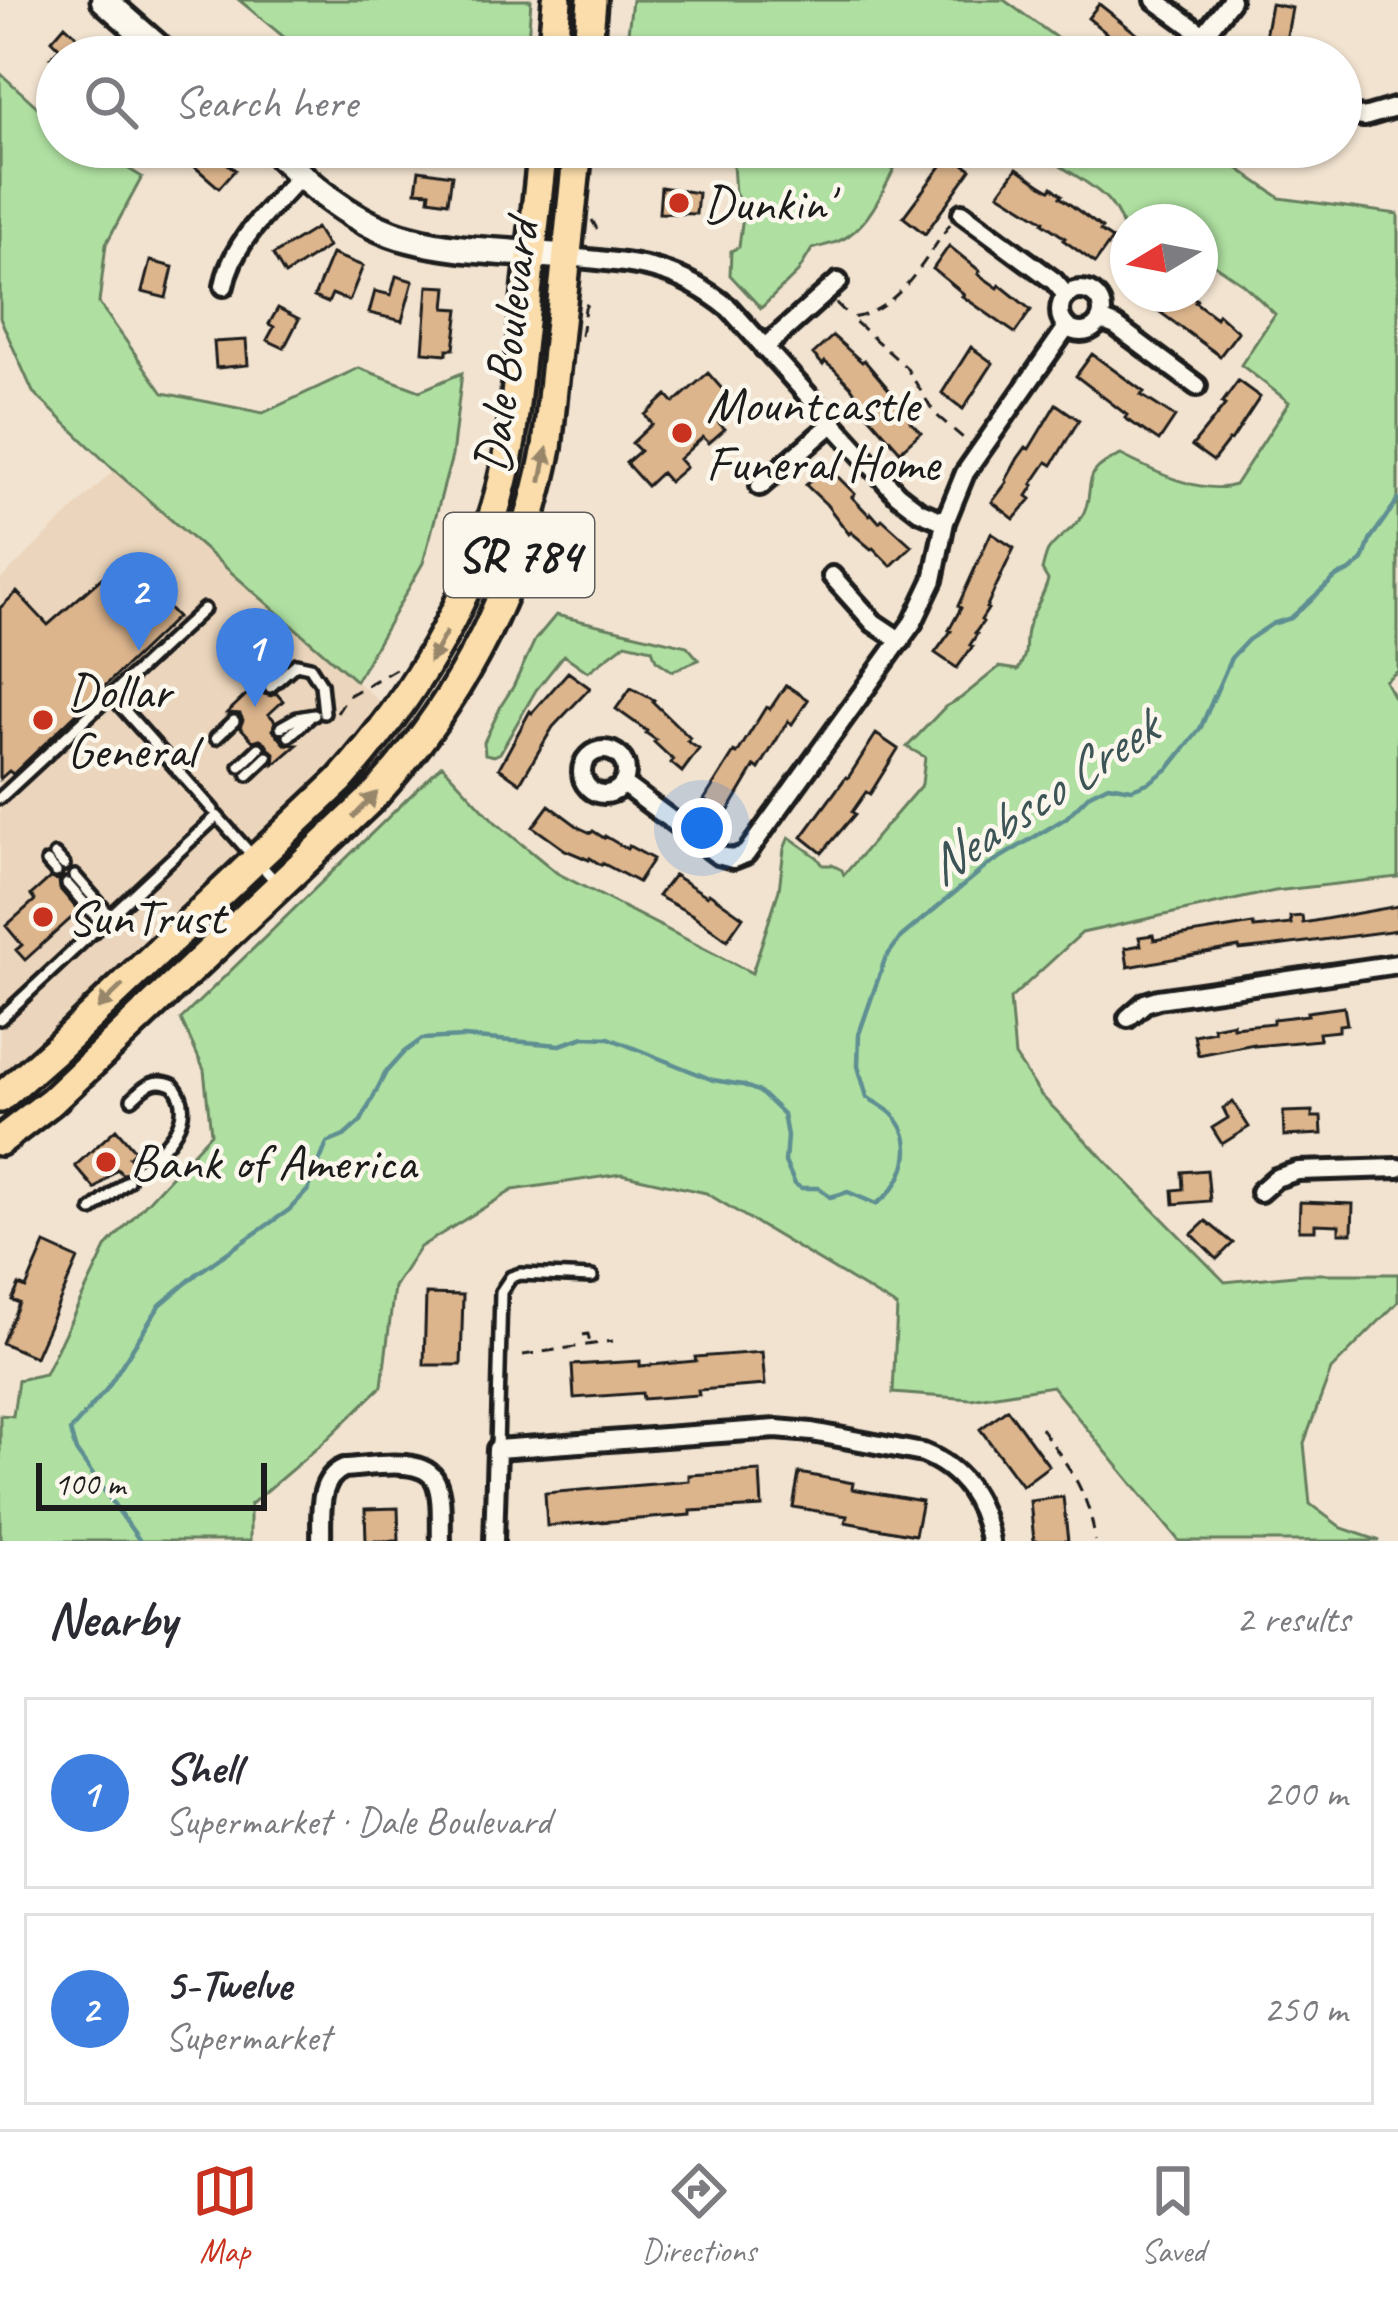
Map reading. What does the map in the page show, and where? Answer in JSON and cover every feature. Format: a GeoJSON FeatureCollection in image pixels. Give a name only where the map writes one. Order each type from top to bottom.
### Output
{"type":"FeatureCollection","features":[{"type":"Feature","properties":{"kind":"main road"},"geometry":{"type":"LineString","coordinates":[[554,36],[557,0]]}},
{"type":"Feature","properties":{"kind":"main road"},"geometry":{"type":"LineString","coordinates":[[589,36],[592,0]]}},
{"type":"Feature","properties":{"kind":"main road","name":"Dale Boulevard"},"geometry":{"type":"LineString","coordinates":[[0,1098],[340,780],[401,707],[451,624],[504,483],[541,168]]}},
{"type":"Feature","properties":{"kind":"main road","name":"Dale Boulevard"},"geometry":{"type":"LineString","coordinates":[[0,1142],[52,1101],[333,837],[409,758],[458,686],[492,625],[525,540],[548,448],[576,168]]}},
{"type":"Feature","properties":{"kind":"street"},"geometry":{"type":"LineString","coordinates":[[104,0],[145,36]]}},
{"type":"Feature","properties":{"kind":"street"},"geometry":{"type":"LineString","coordinates":[[1155,0],[1204,35],[1231,0]]}},
{"type":"Feature","properties":{"kind":"street"},"geometry":{"type":"LineString","coordinates":[[1362,116],[1398,107]]}},
{"type":"Feature","properties":{"kind":"street"},"geometry":{"type":"LineString","coordinates":[[292,168],[356,216],[406,239],[647,266],[684,278],[729,308],[897,494],[945,522]]}},
{"type":"Feature","properties":{"kind":"street"},"geometry":{"type":"LineString","coordinates":[[224,286],[232,259],[262,216],[300,176]]}},
{"type":"Feature","properties":{"kind":"street"},"geometry":{"type":"LineString","coordinates":[[962,213],[1066,295]]}},
{"type":"Feature","properties":{"kind":"street"},"geometry":{"type":"LineString","coordinates":[[764,348],[838,282]]}},
{"type":"Feature","properties":{"kind":"street"},"geometry":{"type":"LineString","coordinates":[[1081,289],[1093,292],[1101,302],[1101,320],[1087,332],[1067,327],[1060,311],[1066,295],[1081,289]]}},
{"type":"Feature","properties":{"kind":"street"},"geometry":{"type":"LineString","coordinates":[[1101,320],[1197,386]]}},
{"type":"Feature","properties":{"kind":"street"},"geometry":{"type":"LineString","coordinates":[[623,784],[718,855],[738,859],[752,847],[901,641],[928,596],[956,488],[1067,327]]}},
{"type":"Feature","properties":{"kind":"street"},"geometry":{"type":"LineString","coordinates":[[760,486],[832,424]]}},
{"type":"Feature","properties":{"kind":"street"},"geometry":{"type":"LineString","coordinates":[[832,576],[874,623],[901,641]]}},
{"type":"Feature","properties":{"kind":"street"},"geometry":{"type":"LineString","coordinates":[[1128,1018],[1158,999],[1398,964]]}},
{"type":"Feature","properties":{"kind":"street"},"geometry":{"type":"LineString","coordinates":[[1260,1192],[1290,1173],[1398,1168]]}},
{"type":"Feature","properties":{"kind":"street"},"geometry":{"type":"LineString","coordinates":[[494,1541],[497,1448],[776,1429],[923,1453],[939,1460],[966,1481],[990,1541]]}},
{"type":"Feature","properties":{"kind":"street"},"geometry":{"type":"LineString","coordinates":[[321,1541],[324,1486],[335,1472],[413,1465],[427,1470],[438,1488],[441,1541]]}},
{"type":"Feature","properties":{"kind":"lane"},"geometry":{"type":"LineString","coordinates":[[0,797],[204,609]]}},
{"type":"Feature","properties":{"kind":"lane"},"geometry":{"type":"LineString","coordinates":[[270,687],[296,664],[310,667],[321,684],[324,713]]}},
{"type":"Feature","properties":{"kind":"lane"},"geometry":{"type":"LineString","coordinates":[[111,695],[213,810]]}},
{"type":"Feature","properties":{"kind":"lane"},"geometry":{"type":"LineString","coordinates":[[216,738],[234,721]]}},
{"type":"Feature","properties":{"kind":"lane"},"geometry":{"type":"LineString","coordinates":[[240,766],[263,752],[248,776]]}},
{"type":"Feature","properties":{"kind":"lane"},"geometry":{"type":"LineString","coordinates":[[0,1019],[217,815],[280,886]]}},
{"type":"Feature","properties":{"kind":"lane"},"geometry":{"type":"LineString","coordinates":[[51,858],[60,868]]}},
{"type":"Feature","properties":{"kind":"lane"},"geometry":{"type":"LineString","coordinates":[[71,880],[106,920]]}},
{"type":"Feature","properties":{"kind":"lane"},"geometry":{"type":"LineString","coordinates":[[132,1100],[158,1081],[173,1085],[182,1101],[182,1119],[172,1136],[140,1170]]}},
{"type":"Feature","properties":{"kind":"lane"},"geometry":{"type":"LineString","coordinates":[[92,1210],[128,1181]]}},
{"type":"Feature","properties":{"kind":"lane"},"geometry":{"type":"LineString","coordinates":[[497,1448],[505,1283],[520,1274],[592,1277]]}},
{"type":"Feature","properties":{"kind":"path"},"geometry":{"type":"LineString","coordinates":[[962,213],[893,298],[873,313],[849,316],[910,372],[939,418],[980,451]]}},
{"type":"Feature","properties":{"kind":"path"},"geometry":{"type":"LineString","coordinates":[[337,714],[348,696],[402,665]]}},
{"type":"Feature","properties":{"kind":"path"},"geometry":{"type":"LineString","coordinates":[[583,1335],[588,1334],[590,1345]]}},
{"type":"Feature","properties":{"kind":"path"},"geometry":{"type":"LineString","coordinates":[[523,1355],[613,1341]]}},
{"type":"Feature","properties":{"kind":"path"},"geometry":{"type":"LineString","coordinates":[[1041,1427],[1080,1484],[1092,1514],[1095,1541]]}},
{"type":"Feature","properties":{"kind":"shaded area"},"geometry":{"type":"Polygon","coordinates":[[[114,470],[395,715],[0,1098],[0,580],[114,470]]]}},
{"type":"Feature","properties":{"kind":"green space"},"geometry":{"type":"Polygon","coordinates":[[[239,0],[531,0],[528,36],[283,36],[239,0]]]}},
{"type":"Feature","properties":{"kind":"green space"},"geometry":{"type":"Polygon","coordinates":[[[632,0],[1004,0],[1054,36],[628,36],[632,0]]]}},
{"type":"Feature","properties":{"kind":"green space"},"geometry":{"type":"Polygon","coordinates":[[[0,73],[36,106],[36,168],[127,168],[142,177],[106,244],[99,303],[163,393],[263,413],[359,368],[420,391],[462,373],[452,456],[423,563],[356,681],[114,470],[33,392],[0,318],[0,73]]]}},
{"type":"Feature","properties":{"kind":"green space"},"geometry":{"type":"Polygon","coordinates":[[[733,168],[895,168],[858,228],[840,241],[812,249],[798,272],[761,308],[730,275],[731,251],[739,247],[744,207],[735,193],[733,168]]]}},
{"type":"Feature","properties":{"kind":"green space"},"geometry":{"type":"Polygon","coordinates":[[[1065,168],[1238,168],[1280,198],[1398,214],[1398,671],[1385,681],[1398,705],[1398,877],[1275,891],[1082,933],[1010,999],[1015,1056],[1041,1095],[1225,1282],[1304,1274],[1398,1274],[1398,1302],[1331,1370],[1304,1443],[1310,1504],[1342,1528],[1380,1541],[1179,1541],[1052,1386],[971,1399],[893,1393],[897,1307],[706,1193],[621,1174],[513,1190],[420,1247],[394,1287],[382,1386],[250,1505],[250,1541],[0,1541],[0,1415],[13,1416],[18,1380],[45,1374],[107,1246],[211,1133],[204,1070],[181,1019],[442,765],[495,822],[557,873],[752,973],[779,890],[789,837],[823,865],[832,865],[844,875],[922,784],[925,757],[907,747],[945,707],[999,667],[1018,670],[1029,624],[1048,580],[1042,570],[1047,553],[1082,516],[1098,468],[1121,455],[1192,484],[1235,485],[1289,402],[1241,365],[1275,314],[1218,267],[1218,204],[1108,201],[1065,168]]]}},
{"type":"Feature","properties":{"kind":"green space"},"geometry":{"type":"Polygon","coordinates":[[[556,615],[687,646],[699,660],[672,671],[656,660],[652,649],[626,643],[588,672],[564,655],[536,690],[500,753],[485,754],[484,742],[502,704],[535,640],[556,615]]]}},
{"type":"Feature","properties":{"kind":"building"},"geometry":{"type":"Polygon","coordinates":[[[1099,4],[1140,36],[1110,36],[1088,18],[1099,4]]]}},
{"type":"Feature","properties":{"kind":"building"},"geometry":{"type":"Polygon","coordinates":[[[1271,4],[1292,8],[1287,36],[1265,36],[1271,4]]]}},
{"type":"Feature","properties":{"kind":"building"},"geometry":{"type":"Polygon","coordinates":[[[65,25],[77,36],[55,36],[65,25]]]}},
{"type":"Feature","properties":{"kind":"building"},"geometry":{"type":"Polygon","coordinates":[[[196,168],[235,170],[219,188],[196,168]]]}},
{"type":"Feature","properties":{"kind":"building"},"geometry":{"type":"Polygon","coordinates":[[[940,168],[971,169],[925,234],[903,217],[940,168]]]}},
{"type":"Feature","properties":{"kind":"building"},"geometry":{"type":"Polygon","coordinates":[[[1017,168],[1052,187],[1102,228],[1110,242],[1095,263],[1044,221],[999,193],[1017,168]]]}},
{"type":"Feature","properties":{"kind":"building"},"geometry":{"type":"Polygon","coordinates":[[[419,170],[452,175],[448,202],[429,199],[430,192],[416,191],[419,170]]]}},
{"type":"Feature","properties":{"kind":"building","name":"Dunkin'"},"geometry":{"type":"Polygon","coordinates":[[[661,187],[698,193],[696,214],[659,213],[661,187]]]}},
{"type":"Feature","properties":{"kind":"building"},"geometry":{"type":"Polygon","coordinates":[[[316,228],[328,247],[285,275],[273,255],[316,228]]]}},
{"type":"Feature","properties":{"kind":"building"},"geometry":{"type":"Polygon","coordinates":[[[949,246],[978,274],[1031,310],[1015,333],[933,269],[949,246]]]}},
{"type":"Feature","properties":{"kind":"building"},"geometry":{"type":"Polygon","coordinates":[[[332,254],[363,266],[349,301],[332,294],[328,303],[314,297],[332,254]]]}},
{"type":"Feature","properties":{"kind":"building"},"geometry":{"type":"Polygon","coordinates":[[[150,261],[173,267],[166,298],[142,292],[150,261]]]}},
{"type":"Feature","properties":{"kind":"building"},"geometry":{"type":"Polygon","coordinates":[[[396,276],[413,281],[402,321],[369,313],[375,291],[391,295],[396,276]]]}},
{"type":"Feature","properties":{"kind":"building"},"geometry":{"type":"Polygon","coordinates":[[[428,286],[447,287],[445,308],[459,309],[454,349],[447,349],[447,354],[423,352],[428,286]]]}},
{"type":"Feature","properties":{"kind":"building"},"geometry":{"type":"Polygon","coordinates":[[[278,308],[299,319],[284,348],[267,340],[278,308]]]}},
{"type":"Feature","properties":{"kind":"building"},"geometry":{"type":"Polygon","coordinates":[[[1160,312],[1208,312],[1216,318],[1218,314],[1238,332],[1220,356],[1160,312]]]}},
{"type":"Feature","properties":{"kind":"building"},"geometry":{"type":"Polygon","coordinates":[[[833,336],[864,360],[913,418],[910,421],[921,432],[900,451],[856,401],[852,388],[813,354],[833,336]]]}},
{"type":"Feature","properties":{"kind":"building"},"geometry":{"type":"Polygon","coordinates":[[[246,340],[248,365],[216,368],[214,342],[246,340]]]}},
{"type":"Feature","properties":{"kind":"building"},"geometry":{"type":"Polygon","coordinates":[[[971,347],[993,363],[963,409],[942,393],[971,347]]]}},
{"type":"Feature","properties":{"kind":"building"},"geometry":{"type":"Polygon","coordinates":[[[1092,354],[1175,417],[1159,441],[1076,376],[1092,354]]]}},
{"type":"Feature","properties":{"kind":"building","name":"Mountcastle Funeral Home"},"geometry":{"type":"Polygon","coordinates":[[[708,373],[737,406],[719,423],[725,429],[709,443],[703,437],[679,459],[686,467],[669,482],[661,473],[647,486],[626,463],[640,451],[632,443],[652,424],[645,415],[667,395],[674,403],[708,373]]]}},
{"type":"Feature","properties":{"kind":"building"},"geometry":{"type":"Polygon","coordinates":[[[1238,381],[1260,397],[1213,461],[1192,446],[1238,381]]]}},
{"type":"Feature","properties":{"kind":"building"},"geometry":{"type":"Polygon","coordinates":[[[1056,404],[1079,420],[1052,465],[1047,462],[1032,484],[1027,496],[1031,499],[1014,519],[992,502],[1056,404]]]}},
{"type":"Feature","properties":{"kind":"building"},"geometry":{"type":"Polygon","coordinates":[[[827,466],[869,515],[879,522],[882,519],[912,546],[891,566],[849,534],[806,485],[827,466]]]}},
{"type":"Feature","properties":{"kind":"building"},"geometry":{"type":"Polygon","coordinates":[[[991,533],[1014,548],[973,646],[957,668],[935,653],[951,631],[991,533]]]}},
{"type":"Feature","properties":{"kind":"building"},"geometry":{"type":"Polygon","coordinates":[[[122,560],[177,617],[13,774],[9,771],[0,779],[0,608],[17,592],[48,625],[122,560]]]}},
{"type":"Feature","properties":{"kind":"building"},"geometry":{"type":"Polygon","coordinates":[[[568,672],[590,688],[553,727],[520,783],[499,768],[530,711],[568,672]]]}},
{"type":"Feature","properties":{"kind":"building"},"geometry":{"type":"Polygon","coordinates":[[[263,679],[264,694],[276,693],[283,701],[269,714],[275,721],[273,730],[285,744],[297,745],[274,765],[275,754],[266,743],[253,741],[240,727],[240,714],[227,713],[263,679]]]}},
{"type":"Feature","properties":{"kind":"building"},"geometry":{"type":"Polygon","coordinates":[[[786,685],[808,700],[792,724],[788,721],[759,769],[755,766],[726,815],[704,800],[786,685]]]}},
{"type":"Feature","properties":{"kind":"building"},"geometry":{"type":"Polygon","coordinates":[[[631,688],[654,700],[699,749],[682,772],[647,731],[616,709],[631,688]]]}},
{"type":"Feature","properties":{"kind":"building"},"geometry":{"type":"Polygon","coordinates":[[[876,734],[898,749],[870,794],[866,792],[855,814],[822,853],[802,837],[876,734]]]}},
{"type":"Feature","properties":{"kind":"building"},"geometry":{"type":"Polygon","coordinates":[[[549,805],[580,828],[653,859],[638,882],[565,850],[533,827],[549,805]]]}},
{"type":"Feature","properties":{"kind":"building"},"geometry":{"type":"Polygon","coordinates":[[[674,875],[743,917],[727,940],[658,896],[674,875]]]}},
{"type":"Feature","properties":{"kind":"building","name":"SunTrust"},"geometry":{"type":"Polygon","coordinates":[[[50,878],[59,880],[60,889],[79,911],[25,960],[16,950],[22,945],[6,926],[35,900],[31,895],[50,878]]]}},
{"type":"Feature","properties":{"kind":"building"},"geometry":{"type":"Polygon","coordinates":[[[1398,906],[1398,930],[1239,947],[1128,967],[1125,948],[1141,945],[1139,937],[1153,935],[1154,940],[1253,924],[1254,928],[1291,924],[1290,917],[1302,916],[1303,923],[1398,906]]]}},
{"type":"Feature","properties":{"kind":"building"},"geometry":{"type":"Polygon","coordinates":[[[1344,1007],[1347,1024],[1339,1025],[1339,1031],[1319,1033],[1320,1040],[1254,1044],[1198,1055],[1194,1035],[1214,1031],[1213,1027],[1273,1023],[1273,1019],[1344,1007]]]}},
{"type":"Feature","properties":{"kind":"building"},"geometry":{"type":"Polygon","coordinates":[[[1233,1102],[1249,1127],[1222,1144],[1212,1128],[1228,1118],[1223,1108],[1233,1102]]]}},
{"type":"Feature","properties":{"kind":"building"},"geometry":{"type":"Polygon","coordinates":[[[1312,1111],[1312,1117],[1321,1117],[1322,1134],[1284,1136],[1283,1112],[1312,1111]]]}},
{"type":"Feature","properties":{"kind":"building","name":"Bank of America"},"geometry":{"type":"Polygon","coordinates":[[[116,1129],[135,1151],[129,1157],[134,1163],[132,1173],[117,1169],[95,1189],[75,1166],[116,1129]]]}},
{"type":"Feature","properties":{"kind":"building"},"geometry":{"type":"Polygon","coordinates":[[[1207,1170],[1210,1201],[1174,1204],[1173,1190],[1183,1189],[1182,1172],[1207,1170]]]}},
{"type":"Feature","properties":{"kind":"building"},"geometry":{"type":"Polygon","coordinates":[[[1300,1202],[1353,1204],[1352,1233],[1339,1233],[1339,1225],[1315,1224],[1315,1230],[1299,1230],[1300,1202]]]}},
{"type":"Feature","properties":{"kind":"building"},"geometry":{"type":"Polygon","coordinates":[[[1206,1221],[1233,1243],[1217,1259],[1192,1234],[1206,1221]]]}},
{"type":"Feature","properties":{"kind":"building"},"geometry":{"type":"Polygon","coordinates":[[[45,1244],[78,1259],[35,1357],[2,1343],[19,1303],[12,1300],[19,1285],[26,1288],[45,1244]]]}},
{"type":"Feature","properties":{"kind":"building"},"geometry":{"type":"Polygon","coordinates":[[[426,1294],[463,1295],[461,1365],[424,1365],[426,1294]]]}},
{"type":"Feature","properties":{"kind":"building"},"geometry":{"type":"Polygon","coordinates":[[[762,1352],[765,1385],[643,1399],[642,1393],[574,1398],[572,1365],[640,1361],[640,1366],[762,1352]]]}},
{"type":"Feature","properties":{"kind":"building"},"geometry":{"type":"Polygon","coordinates":[[[1007,1409],[1049,1466],[1022,1486],[980,1429],[1007,1409]]]}},
{"type":"Feature","properties":{"kind":"building"},"geometry":{"type":"Polygon","coordinates":[[[760,1471],[762,1507],[547,1526],[545,1493],[760,1471]]]}},
{"type":"Feature","properties":{"kind":"building"},"geometry":{"type":"Polygon","coordinates":[[[799,1473],[853,1483],[852,1489],[922,1501],[915,1535],[793,1507],[799,1473]]]}},
{"type":"Feature","properties":{"kind":"building"},"geometry":{"type":"Polygon","coordinates":[[[1063,1497],[1068,1541],[1034,1541],[1030,1501],[1063,1497]]]}},
{"type":"Feature","properties":{"kind":"building"},"geometry":{"type":"Polygon","coordinates":[[[398,1508],[399,1541],[366,1541],[365,1509],[398,1508]]]}},
{"type":"Feature","properties":{"kind":"waterway","name":"Neabsco Creek"},"geometry":{"type":"LineString","coordinates":[[140,1541],[76,1451],[70,1431],[106,1390],[160,1305],[289,1210],[308,1190],[327,1143],[361,1121],[386,1072],[422,1039],[464,1037],[560,1045],[584,1037],[609,1038],[713,1080],[743,1085],[760,1092],[783,1114],[785,1162],[795,1184],[819,1188],[830,1197],[848,1192],[876,1204],[902,1174],[907,1149],[900,1124],[867,1097],[858,1066],[859,1034],[885,959],[901,937],[988,865],[1066,818],[1090,794],[1108,785],[1132,789],[1169,768],[1200,729],[1231,658],[1248,640],[1291,618],[1337,576],[1363,560],[1371,538],[1398,500]]}},
{"type":"Feature","properties":{"kind":"place","name":"Dunkin'"},"geometry":{"type":"Point","coordinates":[679,203]}},
{"type":"Feature","properties":{"kind":"place","name":"Mountcastle Funeral Home"},"geometry":{"type":"Point","coordinates":[682,433]}},
{"type":"Feature","properties":{"kind":"place","name":"5-Twelve"},"geometry":{"type":"Point","coordinates":[139,651]}},
{"type":"Feature","properties":{"kind":"place","name":"Shell"},"geometry":{"type":"Point","coordinates":[255,707]}},
{"type":"Feature","properties":{"kind":"place","name":"Dollar General"},"geometry":{"type":"Point","coordinates":[43,720]}},
{"type":"Feature","properties":{"kind":"place","name":"SunTrust"},"geometry":{"type":"Point","coordinates":[43,917]}},
{"type":"Feature","properties":{"kind":"place","name":"Bank of America"},"geometry":{"type":"Point","coordinates":[106,1162]}}]}
